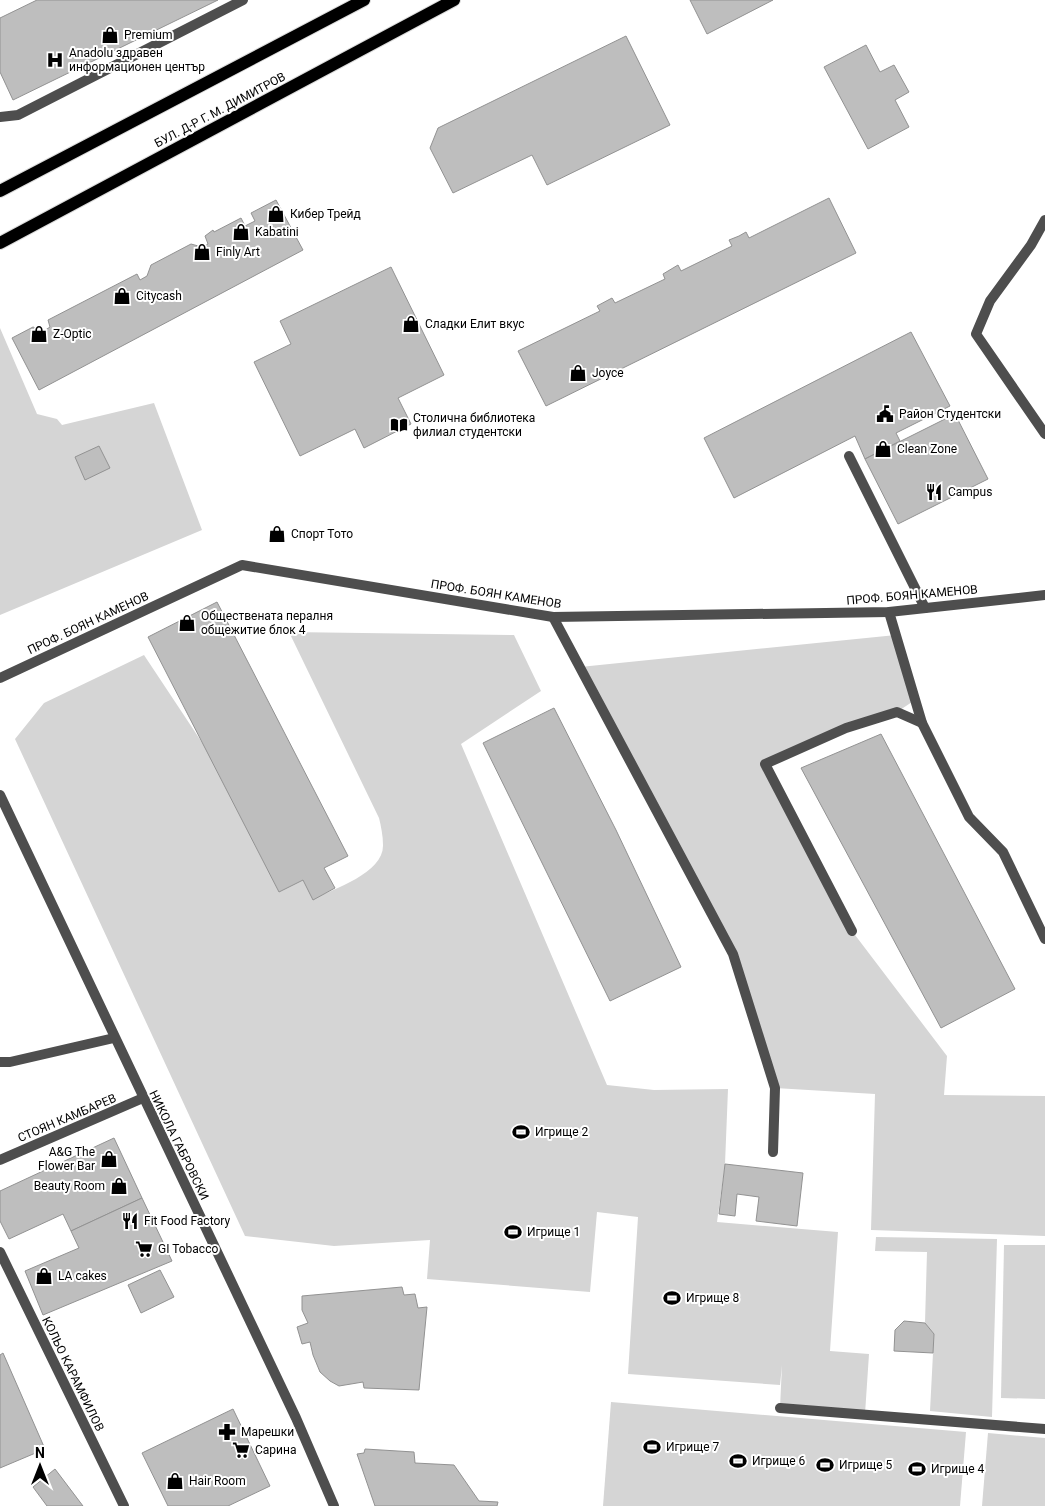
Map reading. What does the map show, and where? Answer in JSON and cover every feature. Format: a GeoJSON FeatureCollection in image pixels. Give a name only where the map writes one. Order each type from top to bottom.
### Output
{"type":"FeatureCollection","features":[{"type":"Feature","properties":{"kind":"main road"},"geometry":{"type":"LineString","coordinates":[[0,191],[364,0]]}},
{"type":"Feature","properties":{"kind":"main road","name":"БУЛ. Д-Р Г. М. ДИМИТРОВ"},"geometry":{"type":"LineString","coordinates":[[0,243],[454,0]]}},
{"type":"Feature","properties":{"kind":"street"},"geometry":{"type":"LineString","coordinates":[[0,118],[18,116],[243,0]]}},
{"type":"Feature","properties":{"kind":"street"},"geometry":{"type":"LineString","coordinates":[[1045,220],[1031,246],[990,301],[976,334],[1045,434]]}},
{"type":"Feature","properties":{"kind":"street"},"geometry":{"type":"LineString","coordinates":[[849,456],[925,608]]}},
{"type":"Feature","properties":{"kind":"street","name":"ПРОФ. БОЯН КАМЕНОВ"},"geometry":{"type":"LineString","coordinates":[[0,678],[242,565],[553,617],[889,612],[1045,595]]}},
{"type":"Feature","properties":{"kind":"street"},"geometry":{"type":"LineString","coordinates":[[889,612],[922,723],[969,817],[1003,852],[1045,940]]}},
{"type":"Feature","properties":{"kind":"street"},"geometry":{"type":"LineString","coordinates":[[553,617],[733,954],[775,1088],[773,1152]]}},
{"type":"Feature","properties":{"kind":"street"},"geometry":{"type":"LineString","coordinates":[[852,931],[765,764],[846,728],[897,712],[922,723]]}},
{"type":"Feature","properties":{"kind":"street","name":"НИКОЛА ГАБРОВСКИ"},"geometry":{"type":"LineString","coordinates":[[0,795],[296,1418],[334,1506]]}},
{"type":"Feature","properties":{"kind":"street"},"geometry":{"type":"LineString","coordinates":[[0,1062],[10,1062],[114,1038]]}},
{"type":"Feature","properties":{"kind":"street","name":"СТОЯН КАМБАРЕВ"},"geometry":{"type":"LineString","coordinates":[[0,1160],[143,1098]]}},
{"type":"Feature","properties":{"kind":"street","name":"КОЛЬО КАРАМФИЛОВ"},"geometry":{"type":"LineString","coordinates":[[0,1252],[124,1506]]}},
{"type":"Feature","properties":{"kind":"street"},"geometry":{"type":"LineString","coordinates":[[780,1408],[1045,1429]]}},
{"type":"Feature","properties":{"kind":"shaded area"},"geometry":{"type":"Polygon","coordinates":[[[0,328],[37,414],[57,419],[62,425],[154,403],[202,530],[0,615],[0,328]]]}},
{"type":"Feature","properties":{"kind":"shaded area"},"geometry":{"type":"Polygon","coordinates":[[[289,632],[514,635],[541,691],[461,744],[607,1085],[654,1090],[728,1089],[725,1164],[717,1222],[838,1232],[830,1351],[869,1354],[865,1414],[780,1408],[782,1365],[780,1385],[628,1374],[638,1217],[597,1212],[590,1292],[427,1279],[430,1240],[334,1246],[245,1236],[15,739],[44,703],[144,655],[205,747],[279,892],[303,880],[313,899],[345,885],[367,872],[381,855],[383,838],[379,818],[289,632]]]}},
{"type":"Feature","properties":{"kind":"shaded area"},"geometry":{"type":"Polygon","coordinates":[[[896,635],[915,700],[897,712],[766,764],[852,931],[947,1056],[944,1095],[1045,1096],[1045,1236],[871,1230],[875,1094],[775,1088],[733,954],[580,667],[896,635]]]}},
{"type":"Feature","properties":{"kind":"shaded area"},"geometry":{"type":"Polygon","coordinates":[[[876,1237],[997,1239],[992,1417],[930,1411],[934,1334],[925,1323],[927,1252],[875,1251],[876,1237]]]}},
{"type":"Feature","properties":{"kind":"shaded area"},"geometry":{"type":"Polygon","coordinates":[[[1004,1245],[1045,1245],[1045,1399],[1001,1398],[1004,1245]]]}},
{"type":"Feature","properties":{"kind":"shaded area"},"geometry":{"type":"Polygon","coordinates":[[[611,1402],[966,1432],[960,1506],[603,1506],[611,1402]]]}},
{"type":"Feature","properties":{"kind":"shaded area"},"geometry":{"type":"Polygon","coordinates":[[[988,1433],[1045,1438],[1045,1506],[982,1506],[988,1433]]]}},
{"type":"Feature","properties":{"kind":"building"},"geometry":{"type":"Polygon","coordinates":[[[37,0],[218,0],[13,100],[0,72],[0,18],[37,0]]]}},
{"type":"Feature","properties":{"kind":"building"},"geometry":{"type":"Polygon","coordinates":[[[690,0],[773,0],[707,34],[690,0]]]}},
{"type":"Feature","properties":{"kind":"building"},"geometry":{"type":"Polygon","coordinates":[[[626,36],[670,125],[547,185],[532,155],[453,193],[430,148],[438,128],[626,36]]]}},
{"type":"Feature","properties":{"kind":"building"},"geometry":{"type":"Polygon","coordinates":[[[866,45],[880,72],[894,65],[909,92],[895,100],[909,127],[868,149],[824,67],[866,45]]]}},
{"type":"Feature","properties":{"kind":"building"},"geometry":{"type":"Polygon","coordinates":[[[829,198],[856,253],[546,406],[518,351],[600,311],[597,306],[612,298],[615,303],[665,279],[663,274],[678,265],[681,271],[732,246],[729,240],[746,232],[749,238],[829,198]]]}},
{"type":"Feature","properties":{"kind":"building"},"geometry":{"type":"Polygon","coordinates":[[[276,200],[303,250],[39,390],[12,338],[33,327],[44,331],[50,327],[48,320],[137,274],[140,280],[147,276],[151,265],[191,244],[205,246],[208,244],[205,236],[213,230],[214,232],[241,218],[245,226],[255,221],[251,213],[276,200]]]}},
{"type":"Feature","properties":{"kind":"building"},"geometry":{"type":"Polygon","coordinates":[[[391,267],[444,375],[398,398],[411,424],[364,448],[355,429],[300,456],[254,362],[291,344],[280,321],[391,267]]]}},
{"type":"Feature","properties":{"kind":"building"},"geometry":{"type":"Polygon","coordinates":[[[911,332],[950,406],[896,433],[900,441],[865,459],[855,436],[734,498],[704,438],[911,332]]]}},
{"type":"Feature","properties":{"kind":"building"},"geometry":{"type":"Polygon","coordinates":[[[955,414],[988,479],[898,524],[865,459],[955,414]]]}},
{"type":"Feature","properties":{"kind":"building"},"geometry":{"type":"Polygon","coordinates":[[[99,446],[110,468],[85,480],[75,457],[99,446]]]}},
{"type":"Feature","properties":{"kind":"building"},"geometry":{"type":"Polygon","coordinates":[[[217,602],[348,856],[324,868],[335,888],[313,900],[303,880],[279,892],[148,637],[217,602]]]}},
{"type":"Feature","properties":{"kind":"building"},"geometry":{"type":"Polygon","coordinates":[[[554,708],[616,830],[681,967],[610,1001],[483,743],[554,708]]]}},
{"type":"Feature","properties":{"kind":"building"},"geometry":{"type":"Polygon","coordinates":[[[881,734],[1015,989],[941,1028],[801,768],[881,734]]]}},
{"type":"Feature","properties":{"kind":"building"},"geometry":{"type":"Polygon","coordinates":[[[114,1138],[142,1198],[71,1231],[63,1214],[9,1239],[0,1221],[0,1191],[114,1138]]]}},
{"type":"Feature","properties":{"kind":"building"},"geometry":{"type":"Polygon","coordinates":[[[725,1164],[803,1173],[797,1226],[756,1221],[759,1197],[737,1194],[735,1216],[719,1214],[725,1164]]]}},
{"type":"Feature","properties":{"kind":"building"},"geometry":{"type":"Polygon","coordinates":[[[142,1198],[172,1261],[43,1315],[25,1271],[79,1248],[71,1231],[142,1198]]]}},
{"type":"Feature","properties":{"kind":"building"},"geometry":{"type":"Polygon","coordinates":[[[160,1270],[174,1297],[141,1313],[128,1285],[160,1270]]]}},
{"type":"Feature","properties":{"kind":"building"},"geometry":{"type":"Polygon","coordinates":[[[402,1287],[404,1295],[415,1294],[418,1308],[427,1307],[419,1390],[364,1388],[363,1382],[339,1386],[330,1381],[320,1372],[310,1342],[302,1344],[297,1327],[308,1323],[302,1310],[302,1296],[402,1287]]]}},
{"type":"Feature","properties":{"kind":"building"},"geometry":{"type":"Polygon","coordinates":[[[904,1321],[925,1323],[934,1334],[933,1353],[894,1351],[895,1330],[904,1321]]]}},
{"type":"Feature","properties":{"kind":"building"},"geometry":{"type":"Polygon","coordinates":[[[3,1353],[45,1449],[0,1468],[0,1355],[3,1353]]]}},
{"type":"Feature","properties":{"kind":"building"},"geometry":{"type":"Polygon","coordinates":[[[233,1409],[270,1486],[228,1506],[168,1506],[142,1453],[233,1409]]]}},
{"type":"Feature","properties":{"kind":"building"},"geometry":{"type":"Polygon","coordinates":[[[365,1449],[414,1452],[415,1463],[454,1465],[479,1501],[498,1502],[497,1506],[375,1506],[357,1454],[364,1453],[365,1449]]]}},
{"type":"Feature","properties":{"kind":"building"},"geometry":{"type":"Polygon","coordinates":[[[55,1469],[83,1506],[47,1506],[33,1487],[55,1469]]]}},
{"type":"Feature","properties":{"kind":"place","name":"Premium"},"geometry":{"type":"Point","coordinates":[110,35]}},
{"type":"Feature","properties":{"kind":"place","name":"Anadolu здравен информационен център"},"geometry":{"type":"Point","coordinates":[55,60]}},
{"type":"Feature","properties":{"kind":"place","name":"Кибер Трейд"},"geometry":{"type":"Point","coordinates":[276,214]}},
{"type":"Feature","properties":{"kind":"place","name":"Kabatini"},"geometry":{"type":"Point","coordinates":[241,232]}},
{"type":"Feature","properties":{"kind":"place","name":"Finly Art"},"geometry":{"type":"Point","coordinates":[202,252]}},
{"type":"Feature","properties":{"kind":"place","name":"Citycash"},"geometry":{"type":"Point","coordinates":[122,296]}},
{"type":"Feature","properties":{"kind":"place","name":"Сладки Елит вкус"},"geometry":{"type":"Point","coordinates":[411,324]}},
{"type":"Feature","properties":{"kind":"place","name":"Z-Optic"},"geometry":{"type":"Point","coordinates":[39,334]}},
{"type":"Feature","properties":{"kind":"place","name":"Joyce"},"geometry":{"type":"Point","coordinates":[578,373]}},
{"type":"Feature","properties":{"kind":"place","name":"Район Студентски"},"geometry":{"type":"Point","coordinates":[885,414]}},
{"type":"Feature","properties":{"kind":"place","name":"Столична библиотека филиал студентски"},"geometry":{"type":"Point","coordinates":[399,425]}},
{"type":"Feature","properties":{"kind":"place","name":"Clean Zone"},"geometry":{"type":"Point","coordinates":[883,449]}},
{"type":"Feature","properties":{"kind":"place","name":"Campus"},"geometry":{"type":"Point","coordinates":[934,492]}},
{"type":"Feature","properties":{"kind":"place","name":"Спорт Тото"},"geometry":{"type":"Point","coordinates":[277,534]}},
{"type":"Feature","properties":{"kind":"place","name":"Обществената пералня общежитие блок 4"},"geometry":{"type":"Point","coordinates":[187,623]}},
{"type":"Feature","properties":{"kind":"place","name":"Игрище 2"},"geometry":{"type":"Point","coordinates":[521,1132]}},
{"type":"Feature","properties":{"kind":"place","name":"A&G The Flower Bar"},"geometry":{"type":"Point","coordinates":[109,1159]}},
{"type":"Feature","properties":{"kind":"place","name":"Beauty Room"},"geometry":{"type":"Point","coordinates":[119,1186]}},
{"type":"Feature","properties":{"kind":"place","name":"Fit Food Factory"},"geometry":{"type":"Point","coordinates":[130,1221]}},
{"type":"Feature","properties":{"kind":"place","name":"Игрище 1"},"geometry":{"type":"Point","coordinates":[513,1232]}},
{"type":"Feature","properties":{"kind":"place","name":"GI Tobacco"},"geometry":{"type":"Point","coordinates":[144,1249]}},
{"type":"Feature","properties":{"kind":"place","name":"LA cakes"},"geometry":{"type":"Point","coordinates":[44,1276]}},
{"type":"Feature","properties":{"kind":"place","name":"Игрище 8"},"geometry":{"type":"Point","coordinates":[672,1298]}},
{"type":"Feature","properties":{"kind":"place","name":"Марешки"},"geometry":{"type":"Point","coordinates":[227,1432]}},
{"type":"Feature","properties":{"kind":"place","name":"Игрище 7"},"geometry":{"type":"Point","coordinates":[652,1447]}},
{"type":"Feature","properties":{"kind":"place","name":"Сарина"},"geometry":{"type":"Point","coordinates":[241,1450]}},
{"type":"Feature","properties":{"kind":"place","name":"Игрище 6"},"geometry":{"type":"Point","coordinates":[738,1461]}},
{"type":"Feature","properties":{"kind":"place","name":"Игрище 5"},"geometry":{"type":"Point","coordinates":[825,1465]}},
{"type":"Feature","properties":{"kind":"place","name":"Игрище 4"},"geometry":{"type":"Point","coordinates":[917,1469]}},
{"type":"Feature","properties":{"kind":"place","name":"Hair Room"},"geometry":{"type":"Point","coordinates":[175,1481]}}]}
